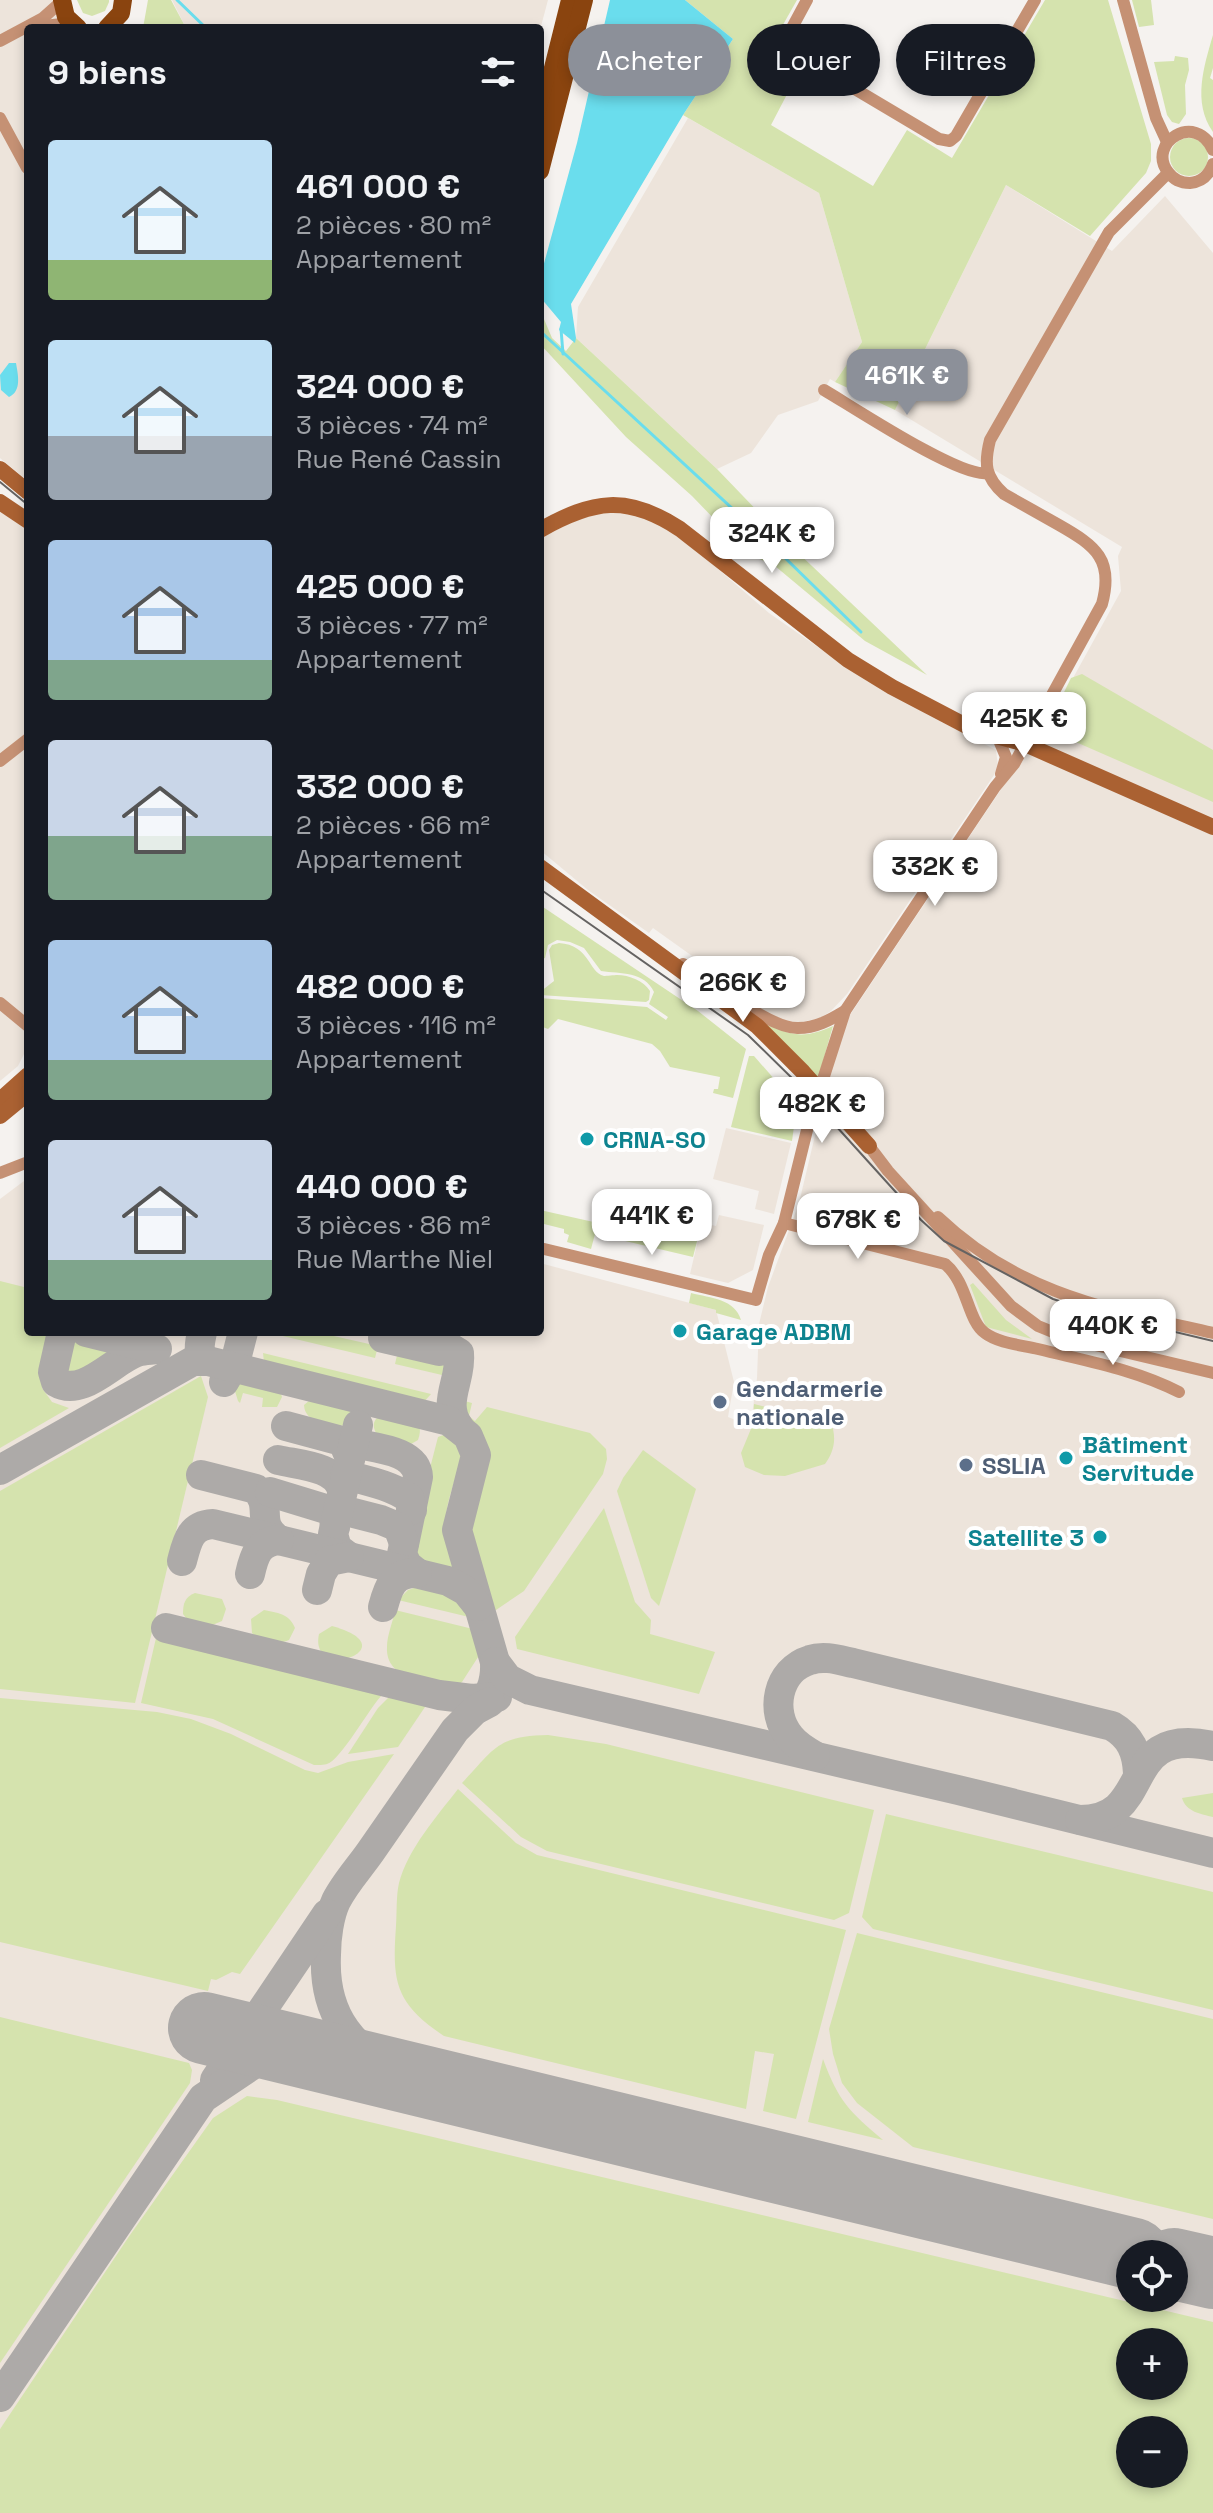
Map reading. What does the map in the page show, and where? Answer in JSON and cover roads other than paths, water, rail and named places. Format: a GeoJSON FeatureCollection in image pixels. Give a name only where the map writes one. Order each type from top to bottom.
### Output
{"type":"FeatureCollection","features":[{"type":"Feature","properties":{"kind":"main road"},"geometry":{"type":"LineString","coordinates":[[62,0],[66,17],[72,24]]}},
{"type":"Feature","properties":{"kind":"main road"},"geometry":{"type":"LineString","coordinates":[[114,24],[123,0]]}},
{"type":"Feature","properties":{"kind":"main road"},"geometry":{"type":"LineString","coordinates":[[544,104],[570,0]]}},
{"type":"Feature","properties":{"kind":"main road"},"geometry":{"type":"LineString","coordinates":[[544,155],[584,0]]}},
{"type":"Feature","properties":{"kind":"street"},"geometry":{"type":"LineString","coordinates":[[33,24],[62,0]]}},
{"type":"Feature","properties":{"kind":"street"},"geometry":{"type":"LineString","coordinates":[[807,0],[787,37],[786,48],[939,139],[950,141],[956,136],[1035,0]]}},
{"type":"Feature","properties":{"kind":"street"},"geometry":{"type":"LineString","coordinates":[[1123,0],[1156,118],[1167,142],[1163,158],[1168,173],[1180,182],[1195,182],[1208,174],[1213,164]]}},
{"type":"Feature","properties":{"kind":"street"},"geometry":{"type":"LineString","coordinates":[[0,41],[24,30]]}},
{"type":"Feature","properties":{"kind":"street"},"geometry":{"type":"LineString","coordinates":[[0,118],[24,162]]}},
{"type":"Feature","properties":{"kind":"street"},"geometry":{"type":"LineString","coordinates":[[1167,142],[1179,133],[1194,132],[1207,139],[1213,150]]}},
{"type":"Feature","properties":{"kind":"street"},"geometry":{"type":"LineString","coordinates":[[544,1249],[756,1300],[769,1255],[784,1223],[819,1091],[845,1011],[997,784],[1014,764],[1102,604],[1107,586],[1105,568],[1095,548],[1004,494],[987,473],[986,455],[990,440],[1109,232],[1168,173]]}},
{"type":"Feature","properties":{"kind":"street"},"geometry":{"type":"LineString","coordinates":[[824,390],[955,466],[979,475],[987,473]]}},
{"type":"Feature","properties":{"kind":"street"},"geometry":{"type":"LineString","coordinates":[[0,469],[24,489]]}},
{"type":"Feature","properties":{"kind":"street"},"geometry":{"type":"LineString","coordinates":[[0,502],[24,518]]}},
{"type":"Feature","properties":{"kind":"street"},"geometry":{"type":"LineString","coordinates":[[544,528],[575,512],[602,505],[627,505],[658,515],[848,660],[936,711],[974,730],[1025,744],[1213,827]]}},
{"type":"Feature","properties":{"kind":"street"},"geometry":{"type":"LineString","coordinates":[[997,784],[1006,757],[998,738]]}},
{"type":"Feature","properties":{"kind":"street"},"geometry":{"type":"LineString","coordinates":[[0,761],[24,742]]}},
{"type":"Feature","properties":{"kind":"street"},"geometry":{"type":"LineString","coordinates":[[544,870],[757,1026],[942,1220],[985,1254],[1056,1293],[1081,1302],[1213,1333]]}},
{"type":"Feature","properties":{"kind":"street"},"geometry":{"type":"LineString","coordinates":[[649,946],[697,972],[780,1025],[795,1029],[817,1026],[845,1011]]}},
{"type":"Feature","properties":{"kind":"street"},"geometry":{"type":"LineString","coordinates":[[0,1003],[24,1023]]}},
{"type":"Feature","properties":{"kind":"street"},"geometry":{"type":"LineString","coordinates":[[0,1100],[24,1079]]}},
{"type":"Feature","properties":{"kind":"street"},"geometry":{"type":"LineString","coordinates":[[0,1116],[24,1096]]}},
{"type":"Feature","properties":{"kind":"street"},"geometry":{"type":"LineString","coordinates":[[869,1146],[1011,1306],[1051,1332],[1213,1373]]}},
{"type":"Feature","properties":{"kind":"street"},"geometry":{"type":"LineString","coordinates":[[0,1173],[24,1164]]}},
{"type":"Feature","properties":{"kind":"street"},"geometry":{"type":"LineString","coordinates":[[784,1223],[945,1264],[958,1276],[978,1325],[985,1333],[1151,1377],[1179,1392]]}},
{"type":"Feature","properties":{"kind":"water"},"geometry":{"type":"Polygon","coordinates":[[[610,0],[685,0],[715,24],[604,24],[610,0]]]}},
{"type":"Feature","properties":{"kind":"water"},"geometry":{"type":"Polygon","coordinates":[[[588,96],[696,96],[571,304],[575,343],[559,330],[561,322],[544,302],[544,263],[588,96]]]}},
{"type":"Feature","properties":{"kind":"water"},"geometry":{"type":"Polygon","coordinates":[[[9,363],[16,363],[18,382],[16,391],[9,397],[1,390],[0,375],[9,363]]]}},
{"type":"Feature","properties":{"kind":"waterway"},"geometry":{"type":"LineString","coordinates":[[177,0],[202,24]]}},
{"type":"Feature","properties":{"kind":"waterway"},"geometry":{"type":"LineString","coordinates":[[561,329],[563,354]]}},
{"type":"Feature","properties":{"kind":"waterway"},"geometry":{"type":"LineString","coordinates":[[544,335],[774,547]]}},
{"type":"Feature","properties":{"kind":"waterway"},"geometry":{"type":"LineString","coordinates":[[780,553],[861,632]]}},
{"type":"Feature","properties":{"kind":"tram line"},"geometry":{"type":"LineString","coordinates":[[0,482],[24,502]]}},
{"type":"Feature","properties":{"kind":"tram line"},"geometry":{"type":"LineString","coordinates":[[544,892],[748,1035],[798,1084],[921,1220],[944,1241],[1053,1299],[1092,1312],[1213,1341]]}},
{"type":"Feature","properties":{"kind":"place","name":"CRNA-SO"},"geometry":{"type":"Point","coordinates":[587,1139]}},
{"type":"Feature","properties":{"kind":"place","name":"Garage ADBM"},"geometry":{"type":"Point","coordinates":[680,1331]}},
{"type":"Feature","properties":{"kind":"place","name":"Gendarmerie nationale"},"geometry":{"type":"Point","coordinates":[720,1402]}},
{"type":"Feature","properties":{"kind":"place","name":"Bâtiment Servitude"},"geometry":{"type":"Point","coordinates":[1066,1458]}},
{"type":"Feature","properties":{"kind":"place","name":"SSLIA"},"geometry":{"type":"Point","coordinates":[966,1465]}},
{"type":"Feature","properties":{"kind":"place","name":"Satellite 3"},"geometry":{"type":"Point","coordinates":[1100,1537]}}]}
